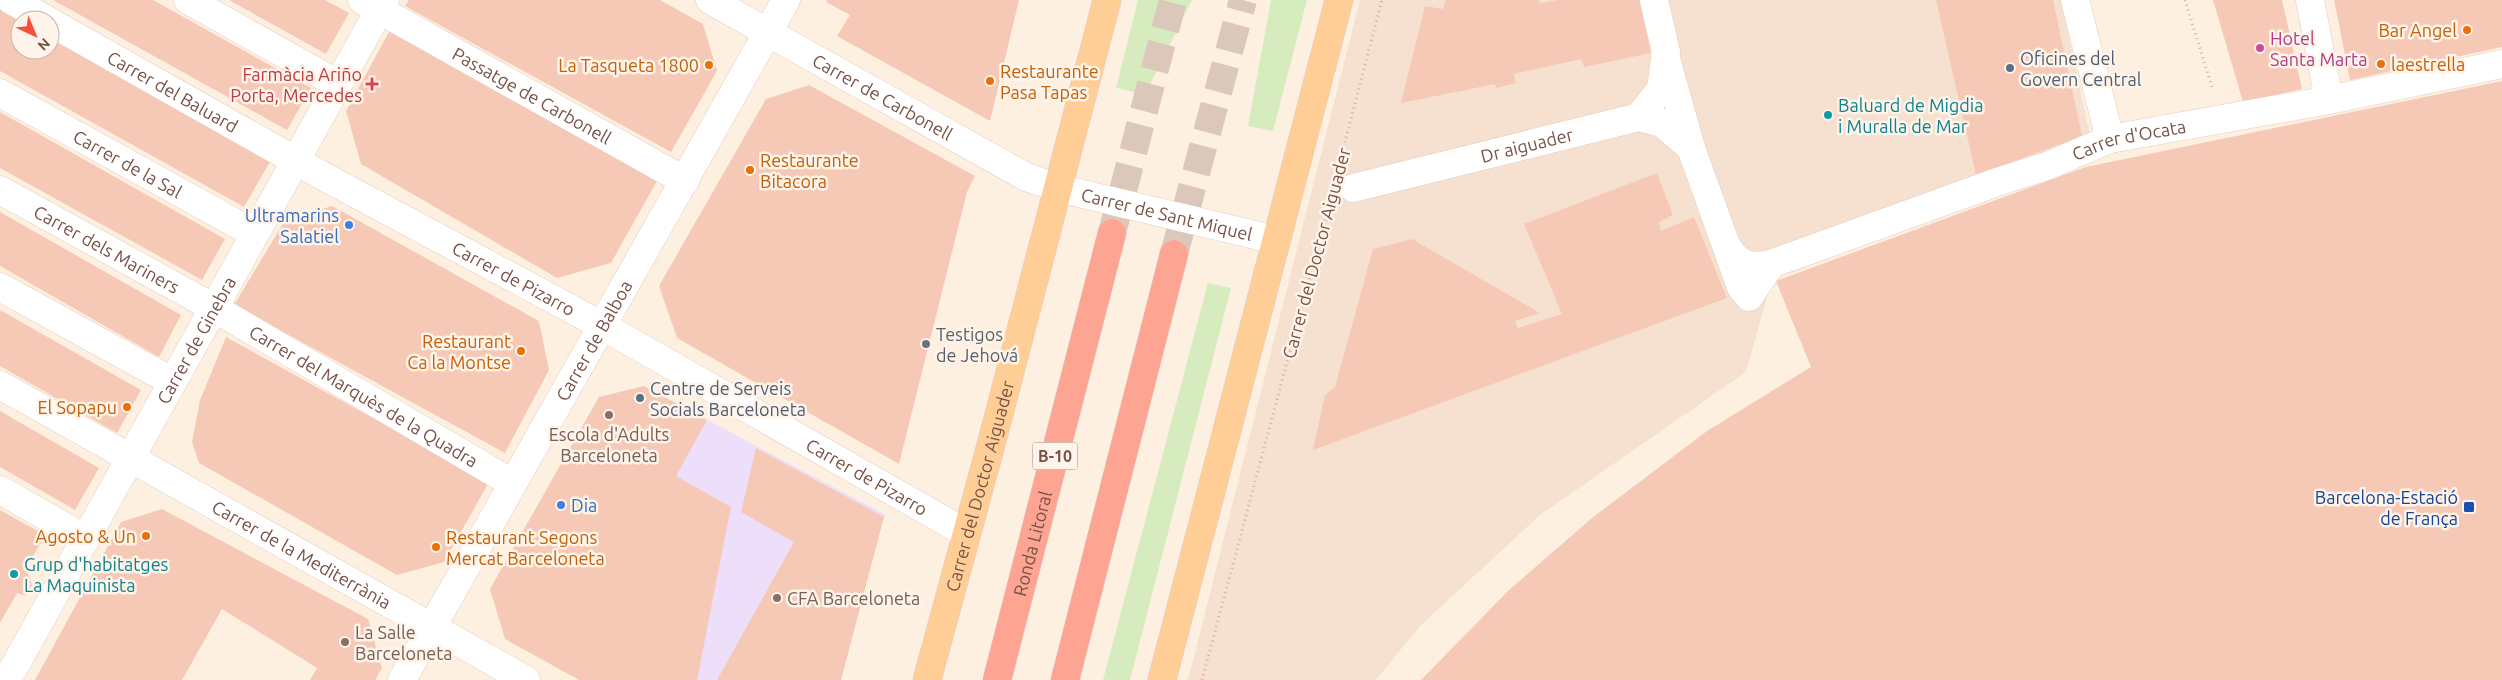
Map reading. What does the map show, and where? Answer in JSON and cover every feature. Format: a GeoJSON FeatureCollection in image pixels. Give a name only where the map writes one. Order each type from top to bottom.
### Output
{"type":"FeatureCollection","features":[{"type":"Feature","properties":{"kind":"highway","name":"Ronda Litoral"},"geometry":{"type":"LineString","coordinates":[[997,680],[1112,232]]}},
{"type":"Feature","properties":{"kind":"highway"},"geometry":{"type":"LineString","coordinates":[[1065,680],[1174,254]]}},
{"type":"Feature","properties":{"kind":"main road","name":"Carrer del Doctor Aiguader"},"geometry":{"type":"LineString","coordinates":[[927,680],[995,432],[1107,0]]}},
{"type":"Feature","properties":{"kind":"main road"},"geometry":{"type":"LineString","coordinates":[[1162,680],[1339,0]]}},
{"type":"Feature","properties":{"kind":"street"},"geometry":{"type":"LineString","coordinates":[[11,0],[29,10]]}},
{"type":"Feature","properties":{"kind":"street"},"geometry":{"type":"LineString","coordinates":[[188,0],[338,84]]}},
{"type":"Feature","properties":{"kind":"street","name":"Carrer de Carbonell"},"geometry":{"type":"LineString","coordinates":[[710,0],[1026,177],[1058,188]]}},
{"type":"Feature","properties":{"kind":"street","name":"Carrer de Balboa"},"geometry":{"type":"LineString","coordinates":[[402,680],[786,0]]}},
{"type":"Feature","properties":{"kind":"street"},"geometry":{"type":"LineString","coordinates":[[1654,0],[1665,55],[1691,148],[1741,287],[1749,297],[1771,264]]}},
{"type":"Feature","properties":{"kind":"street"},"geometry":{"type":"LineString","coordinates":[[2075,0],[2110,139]]}},
{"type":"Feature","properties":{"kind":"street"},"geometry":{"type":"LineString","coordinates":[[2310,0],[2329,100]]}},
{"type":"Feature","properties":{"kind":"street","name":"Carrer de Ginebra"},"geometry":{"type":"LineString","coordinates":[[7,680],[338,84],[376,3]]}},
{"type":"Feature","properties":{"kind":"street","name":"Passatge de Carbonell"},"geometry":{"type":"LineString","coordinates":[[376,3],[685,180]]}},
{"type":"Feature","properties":{"kind":"street","name":"Carrer del Baluard"},"geometry":{"type":"LineString","coordinates":[[60,28],[296,161]]}},
{"type":"Feature","properties":{"kind":"street"},"geometry":{"type":"LineString","coordinates":[[1639,117],[1661,90],[1665,55]]}},
{"type":"Feature","properties":{"kind":"street","name":"Carrer d'Ocata"},"geometry":{"type":"LineString","coordinates":[[1727,247],[1735,258],[1753,267],[1771,264],[1991,184],[2047,166],[2110,139],[2329,100],[2502,64]]}},
{"type":"Feature","properties":{"kind":"street","name":"Carrer de la Sal"},"geometry":{"type":"LineString","coordinates":[[0,94],[255,234]]}},
{"type":"Feature","properties":{"kind":"street","name":"Dr aiguader"},"geometry":{"type":"LineString","coordinates":[[1353,188],[1639,117],[1662,123],[1691,148]]}},
{"type":"Feature","properties":{"kind":"street","name":"Carrer de Pizarro"},"geometry":{"type":"LineString","coordinates":[[296,161],[601,325],[966,534]]}},
{"type":"Feature","properties":{"kind":"street","name":"Carrer de Sant Miquel"},"geometry":{"type":"LineString","coordinates":[[1058,188],[1276,240]]}},
{"type":"Feature","properties":{"kind":"street","name":"Carrer dels Mariners"},"geometry":{"type":"LineString","coordinates":[[0,190],[214,308]]}},
{"type":"Feature","properties":{"kind":"street"},"geometry":{"type":"LineString","coordinates":[[0,287],[173,382]]}},
{"type":"Feature","properties":{"kind":"street","name":"Carrer del Marquès de la Quadra"},"geometry":{"type":"LineString","coordinates":[[214,308],[512,483]]}},
{"type":"Feature","properties":{"kind":"street","name":"Carrer de la Mediterrània"},"geometry":{"type":"LineString","coordinates":[[0,385],[430,628],[526,680]]}},
{"type":"Feature","properties":{"kind":"street"},"geometry":{"type":"LineString","coordinates":[[0,490],[86,539]]}},
{"type":"Feature","properties":{"kind":"path","name":"Carrer del Doctor Aiguader"},"geometry":{"type":"LineString","coordinates":[[1340,164],[1382,0]]}},
{"type":"Feature","properties":{"kind":"path"},"geometry":{"type":"LineString","coordinates":[[2185,0],[2222,119]]}},
{"type":"Feature","properties":{"kind":"path","name":"Carrer del Doctor Aiguader"},"geometry":{"type":"LineString","coordinates":[[1202,680],[1330,202]]}},
{"type":"Feature","properties":{"kind":"shaded area"},"geometry":{"type":"Polygon","coordinates":[[[1360,0],[2061,0],[2095,159],[1772,279],[1746,372],[1540,515],[1420,626],[1376,680],[1188,680],[1360,0]]]}},
{"type":"Feature","properties":{"kind":"shaded area","name":"CFA Barceloneta"},"geometry":{"type":"Polygon","coordinates":[[[644,386],[886,515],[794,680],[697,680],[583,425],[599,397],[644,386]]]}},
{"type":"Feature","properties":{"kind":"green space"},"geometry":{"type":"Polygon","coordinates":[[[1138,0],[1192,0],[1145,94],[1116,88],[1138,0]]]}},
{"type":"Feature","properties":{"kind":"green space"},"geometry":{"type":"Polygon","coordinates":[[[1271,0],[1307,0],[1273,131],[1248,126],[1271,0]]]}},
{"type":"Feature","properties":{"kind":"green space"},"geometry":{"type":"Polygon","coordinates":[[[1208,283],[1231,288],[1130,680],[1103,680],[1208,283]]]}},
{"type":"Feature","properties":{"kind":"building"},"geometry":{"type":"Polygon","coordinates":[[[53,0],[153,0],[311,88],[287,130],[53,0]]]}},
{"type":"Feature","properties":{"kind":"building"},"geometry":{"type":"Polygon","coordinates":[[[229,0],[325,0],[349,13],[326,54],[229,0]]]}},
{"type":"Feature","properties":{"kind":"building"},"geometry":{"type":"Polygon","coordinates":[[[409,0],[660,0],[703,24],[717,71],[671,152],[405,6],[409,0]]]}},
{"type":"Feature","properties":{"kind":"building"},"geometry":{"type":"Polygon","coordinates":[[[827,0],[1019,0],[990,121],[837,36],[850,15],[826,2],[827,0]]]}},
{"type":"Feature","properties":{"kind":"building"},"geometry":{"type":"Polygon","coordinates":[[[1446,0],[1539,0],[1540,3],[1559,0],[1639,0],[1651,53],[1584,67],[1581,59],[1514,74],[1516,83],[1496,88],[1495,84],[1401,103],[1425,6],[1443,9],[1446,0]]]}},
{"type":"Feature","properties":{"kind":"building","name":"Oficines del Govern Central"},"geometry":{"type":"Polygon","coordinates":[[[1936,0],[2053,0],[2082,136],[1976,175],[1936,0]]]}},
{"type":"Feature","properties":{"kind":"building","name":"Hotel Santa Marta"},"geometry":{"type":"Polygon","coordinates":[[[2213,0],[2282,0],[2302,89],[2243,102],[2213,0]]]}},
{"type":"Feature","properties":{"kind":"building"},"geometry":{"type":"Polygon","coordinates":[[[2334,0],[2502,0],[2502,47],[2350,80],[2334,0]]]}},
{"type":"Feature","properties":{"kind":"building"},"geometry":{"type":"Polygon","coordinates":[[[0,10],[10,16],[10,60],[60,60],[60,44],[271,160],[244,207],[0,71],[0,10]]]}},
{"type":"Feature","properties":{"kind":"building"},"geometry":{"type":"Polygon","coordinates":[[[390,30],[657,181],[611,263],[557,278],[361,164],[346,111],[390,30]]]}},
{"type":"Feature","properties":{"kind":"building"},"geometry":{"type":"Polygon","coordinates":[[[2502,81],[2502,680],[1421,680],[1509,590],[1592,518],[1707,431],[1811,367],[1776,281],[2086,167],[2502,81]]]}},
{"type":"Feature","properties":{"kind":"building"},"geometry":{"type":"Polygon","coordinates":[[[809,85],[975,176],[967,192],[899,464],[677,338],[659,286],[766,99],[809,85]]]}},
{"type":"Feature","properties":{"kind":"building"},"geometry":{"type":"Polygon","coordinates":[[[0,112],[225,239],[202,280],[0,168],[0,112]]]}},
{"type":"Feature","properties":{"kind":"building"},"geometry":{"type":"Polygon","coordinates":[[[1657,173],[1673,215],[1659,222],[1661,231],[1694,217],[1727,298],[1313,450],[1325,395],[1335,387],[1373,249],[1412,239],[1540,313],[1515,321],[1518,328],[1562,314],[1524,224],[1657,173]]]}},
{"type":"Feature","properties":{"kind":"building"},"geometry":{"type":"Polygon","coordinates":[[[332,206],[539,321],[549,370],[505,453],[234,305],[284,222],[332,206]]]}},
{"type":"Feature","properties":{"kind":"building"},"geometry":{"type":"Polygon","coordinates":[[[0,212],[181,315],[159,357],[0,266],[0,212]]]}},
{"type":"Feature","properties":{"kind":"building"},"geometry":{"type":"Polygon","coordinates":[[[0,310],[141,390],[117,433],[0,366],[0,310]]]}},
{"type":"Feature","properties":{"kind":"building"},"geometry":{"type":"Polygon","coordinates":[[[226,337],[489,482],[444,562],[397,575],[199,463],[192,442],[200,400],[226,337]]]}},
{"type":"Feature","properties":{"kind":"building"},"geometry":{"type":"Polygon","coordinates":[[[644,386],[707,420],[676,476],[731,507],[697,680],[579,680],[505,639],[490,589],[599,397],[644,386]]]}},
{"type":"Feature","properties":{"kind":"building"},"geometry":{"type":"Polygon","coordinates":[[[0,411],[99,468],[75,510],[0,467],[0,411]]]}},
{"type":"Feature","properties":{"kind":"building"},"geometry":{"type":"Polygon","coordinates":[[[756,448],[884,517],[841,680],[717,680],[794,542],[741,512],[756,448]]]}},
{"type":"Feature","properties":{"kind":"building"},"geometry":{"type":"Polygon","coordinates":[[[162,509],[368,619],[382,668],[375,680],[310,680],[317,668],[222,609],[182,680],[35,680],[121,522],[162,509]]]}},
{"type":"Feature","properties":{"kind":"building","name":"Grup d'habitatges La Maquinista"},"geometry":{"type":"Polygon","coordinates":[[[0,510],[45,535],[31,560],[24,563],[32,585],[26,596],[17,593],[0,623],[0,510]]]}},
{"type":"Feature","properties":{"kind":"tunnel"},"geometry":{"type":"LineString","coordinates":[[1112,233],[1173,0]]}},
{"type":"Feature","properties":{"kind":"tunnel"},"geometry":{"type":"LineString","coordinates":[[1174,254],[1243,0]]}},
{"type":"Feature","properties":{"kind":"place","name":"Bar Angel"},"geometry":{"type":"Point","coordinates":[2467,30]}},
{"type":"Feature","properties":{"kind":"place","name":"Hotel Santa Marta"},"geometry":{"type":"Point","coordinates":[2260,48]}},
{"type":"Feature","properties":{"kind":"place","name":"laestrella"},"geometry":{"type":"Point","coordinates":[2381,64]}},
{"type":"Feature","properties":{"kind":"place","name":"La Tasqueta 1800"},"geometry":{"type":"Point","coordinates":[709,65]}},
{"type":"Feature","properties":{"kind":"place","name":"Oficines del Govern Central"},"geometry":{"type":"Point","coordinates":[2010,68]}},
{"type":"Feature","properties":{"kind":"place","name":"Restaurante Pasa Tapas"},"geometry":{"type":"Point","coordinates":[990,81]}},
{"type":"Feature","properties":{"kind":"place","name":"Farmàcia Ariño Porta, Mercedes"},"geometry":{"type":"Point","coordinates":[372,84]}},
{"type":"Feature","properties":{"kind":"place","name":"Baluard de Migdia i Muralla de Mar"},"geometry":{"type":"Point","coordinates":[1828,115]}},
{"type":"Feature","properties":{"kind":"place","name":"Restaurante Bitacora"},"geometry":{"type":"Point","coordinates":[750,170]}},
{"type":"Feature","properties":{"kind":"place","name":"Ultramarins Salatiel"},"geometry":{"type":"Point","coordinates":[349,225]}},
{"type":"Feature","properties":{"kind":"place","name":"Testigos de Jehová"},"geometry":{"type":"Point","coordinates":[926,344]}},
{"type":"Feature","properties":{"kind":"place","name":"Restaurant Ca la Montse"},"geometry":{"type":"Point","coordinates":[521,351]}},
{"type":"Feature","properties":{"kind":"place","name":"Centre de Serveis Socials Barceloneta"},"geometry":{"type":"Point","coordinates":[640,398]}},
{"type":"Feature","properties":{"kind":"place","name":"El Sopapu"},"geometry":{"type":"Point","coordinates":[127,407]}},
{"type":"Feature","properties":{"kind":"place","name":"Escola d'Adults Barceloneta"},"geometry":{"type":"Point","coordinates":[609,415]}},
{"type":"Feature","properties":{"kind":"place","name":"Dia"},"geometry":{"type":"Point","coordinates":[561,505]}},
{"type":"Feature","properties":{"kind":"place","name":"Barcelona-Estació de França"},"geometry":{"type":"Point","coordinates":[2469,507]}},
{"type":"Feature","properties":{"kind":"place","name":"Agosto & Un"},"geometry":{"type":"Point","coordinates":[146,536]}},
{"type":"Feature","properties":{"kind":"place","name":"Restaurant Segons Mercat Barceloneta"},"geometry":{"type":"Point","coordinates":[436,547]}},
{"type":"Feature","properties":{"kind":"place","name":"Grup d'habitatges La Maquinista"},"geometry":{"type":"Point","coordinates":[14,574]}},
{"type":"Feature","properties":{"kind":"place","name":"CFA Barceloneta"},"geometry":{"type":"Point","coordinates":[777,598]}},
{"type":"Feature","properties":{"kind":"place","name":"La Salle Barceloneta"},"geometry":{"type":"Point","coordinates":[345,642]}}]}
